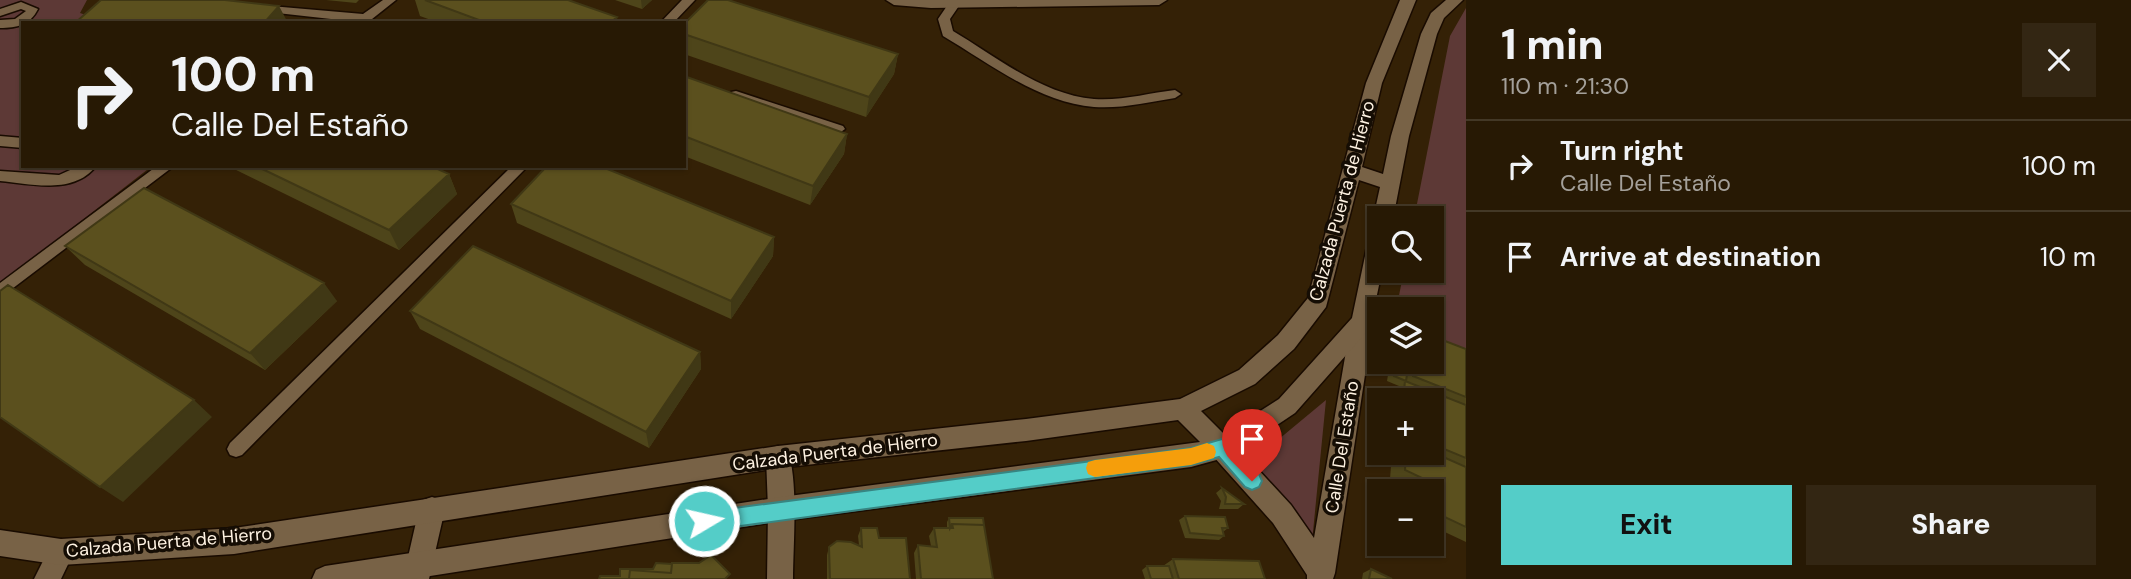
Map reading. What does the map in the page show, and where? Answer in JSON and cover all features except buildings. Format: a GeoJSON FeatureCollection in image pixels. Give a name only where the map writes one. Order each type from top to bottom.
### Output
{"type":"FeatureCollection","features":[{"type":"Feature","properties":{"kind":"street"},"geometry":{"type":"LineString","coordinates":[[894,0],[1159,0]]}},
{"type":"Feature","properties":{"kind":"street","name":"Calzada Puerta de Hierro"},"geometry":{"type":"LineString","coordinates":[[0,543],[61,552],[234,541],[778,457],[1026,430],[1183,409],[1247,377],[1286,342],[1318,301],[1374,83],[1408,0]]}},
{"type":"Feature","properties":{"kind":"street"},"geometry":{"type":"LineString","coordinates":[[1386,206],[1400,136],[1429,34],[1437,16],[1455,0]]}},
{"type":"Feature","properties":{"kind":"street"},"geometry":{"type":"LineString","coordinates":[[1352,171],[1390,183]]}},
{"type":"Feature","properties":{"kind":"street"},"geometry":{"type":"LineString","coordinates":[[325,579],[418,572],[781,509],[1191,456],[1222,448],[1287,406],[1362,322],[1370,283]]}},
{"type":"Feature","properties":{"kind":"street","name":"Calle Del Estaño"},"geometry":{"type":"LineString","coordinates":[[1321,576],[1362,322]]}},
{"type":"Feature","properties":{"kind":"street","name":"Calle Del Estaño"},"geometry":{"type":"LineString","coordinates":[[1183,409],[1282,514],[1321,576]]}},
{"type":"Feature","properties":{"kind":"street"},"geometry":{"type":"LineString","coordinates":[[778,457],[781,509],[780,579]]}},
{"type":"Feature","properties":{"kind":"street"},"geometry":{"type":"LineString","coordinates":[[418,572],[432,509]]}},
{"type":"Feature","properties":{"kind":"street"},"geometry":{"type":"LineString","coordinates":[[47,579],[61,552]]}},
{"type":"Feature","properties":{"kind":"lane"},"geometry":{"type":"LineString","coordinates":[[0,13],[12,7],[29,6],[45,0]]}},
{"type":"Feature","properties":{"kind":"lane"},"geometry":{"type":"LineString","coordinates":[[242,6],[362,21],[390,0]]}},
{"type":"Feature","properties":{"kind":"lane"},"geometry":{"type":"LineString","coordinates":[[668,21],[689,0]]}},
{"type":"Feature","properties":{"kind":"lane"},"geometry":{"type":"LineString","coordinates":[[956,1],[944,19],[947,33],[1047,90],[1068,98],[1094,103],[1175,94]]}},
{"type":"Feature","properties":{"kind":"lane"},"geometry":{"type":"LineString","coordinates":[[0,24],[26,18],[32,13],[29,6]]}},
{"type":"Feature","properties":{"kind":"lane"},"geometry":{"type":"LineString","coordinates":[[723,91],[838,129]]}},
{"type":"Feature","properties":{"kind":"lane"},"geometry":{"type":"LineString","coordinates":[[0,141],[21,143]]}},
{"type":"Feature","properties":{"kind":"lane"},"geometry":{"type":"LineString","coordinates":[[0,176],[61,180],[72,178],[86,168]]}},
{"type":"Feature","properties":{"kind":"lane"},"geometry":{"type":"LineString","coordinates":[[2,289],[164,168]]}},
{"type":"Feature","properties":{"kind":"lane"},"geometry":{"type":"LineString","coordinates":[[236,449],[519,168]]}},
{"type":"Feature","properties":{"kind":"shaded area"},"geometry":{"type":"Polygon","coordinates":[[[0,0],[87,0],[80,13],[104,21],[21,21],[21,168],[149,168],[0,284],[0,0]]]}},
{"type":"Feature","properties":{"kind":"shaded area"},"geometry":{"type":"Polygon","coordinates":[[[1466,8],[1466,363],[1444,353],[1444,297],[1399,297],[1402,283],[1444,283],[1444,206],[1417,206],[1450,36],[1466,8]]]}},
{"type":"Feature","properties":{"kind":"shaded area"},"geometry":{"type":"Polygon","coordinates":[[[1326,400],[1312,542],[1300,518],[1286,499],[1249,464],[1326,400]]]}},
{"type":"Feature","properties":{"kind":"slow traffic"},"geometry":{"type":"LineString","coordinates":[[1095,468],[1207,452]]}},
{"type":"Feature","properties":{"kind":"route"},"geometry":{"type":"LineString","coordinates":[[704,521],[1191,456],[1222,448],[1252,481]]}}]}
